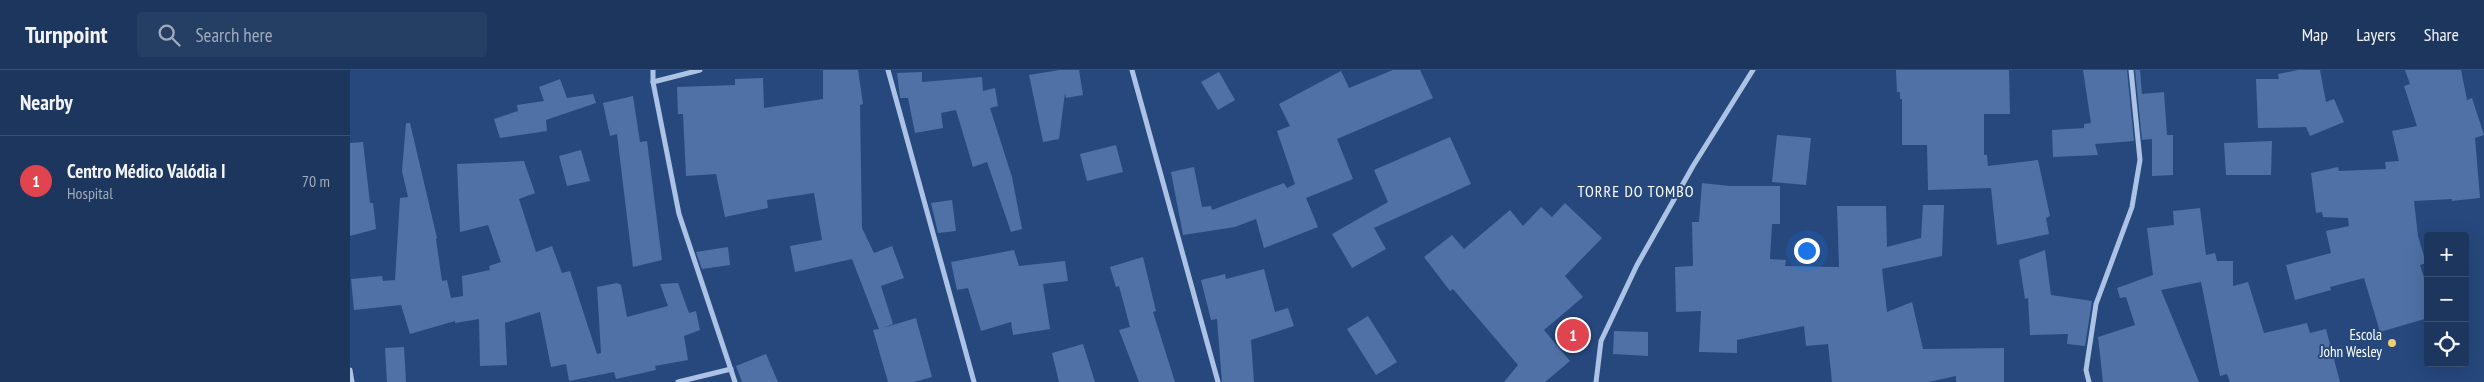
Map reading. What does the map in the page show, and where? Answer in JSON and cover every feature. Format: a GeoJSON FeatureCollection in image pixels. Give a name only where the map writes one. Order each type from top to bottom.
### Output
{"type":"FeatureCollection","features":[{"type":"Feature","properties":{"kind":"street"},"geometry":{"type":"LineString","coordinates":[[653,70],[653,82],[679,214],[735,382]]}},
{"type":"Feature","properties":{"kind":"street"},"geometry":{"type":"LineString","coordinates":[[653,82],[700,70]]}},
{"type":"Feature","properties":{"kind":"street"},"geometry":{"type":"LineString","coordinates":[[888,70],[974,382]]}},
{"type":"Feature","properties":{"kind":"street"},"geometry":{"type":"LineString","coordinates":[[1132,70],[1218,382]]}},
{"type":"Feature","properties":{"kind":"street"},"geometry":{"type":"LineString","coordinates":[[1596,382],[1601,341],[1637,266],[1693,166],[1753,70]]}},
{"type":"Feature","properties":{"kind":"street"},"geometry":{"type":"LineString","coordinates":[[2089,382],[2086,370],[2096,304],[2132,207],[2140,160],[2131,70]]}},
{"type":"Feature","properties":{"kind":"street"},"geometry":{"type":"LineString","coordinates":[[678,382],[730,369]]}},
{"type":"Feature","properties":{"kind":"street"},"geometry":{"type":"LineString","coordinates":[[350,370],[352,382]]}},
{"type":"Feature","properties":{"kind":"building"},"geometry":{"type":"Polygon","coordinates":[[[823,70],[858,70],[863,104],[860,105],[862,228],[874,253],[892,246],[904,278],[881,286],[893,324],[883,328],[916,318],[932,377],[914,382],[888,382],[873,330],[879,329],[852,259],[795,272],[790,246],[822,240],[814,193],[767,200],[768,208],[725,217],[716,174],[686,176],[683,114],[678,114],[677,87],[735,85],[735,79],[763,78],[764,108],[823,99],[823,70]]]}},
{"type":"Feature","properties":{"kind":"building"},"geometry":{"type":"Polygon","coordinates":[[[1060,70],[1079,70],[1083,95],[1066,98],[1065,93],[1059,139],[1043,142],[1029,75],[1060,70]]]}},
{"type":"Feature","properties":{"kind":"building"},"geometry":{"type":"Polygon","coordinates":[[[1393,70],[1420,70],[1433,98],[1337,139],[1353,179],[1306,198],[1318,227],[1264,248],[1256,219],[1235,227],[1183,235],[1171,172],[1194,167],[1202,207],[1211,206],[1212,210],[1284,183],[1287,188],[1295,184],[1277,131],[1290,126],[1279,104],[1341,71],[1349,88],[1393,70]]]}},
{"type":"Feature","properties":{"kind":"building"},"geometry":{"type":"Polygon","coordinates":[[[1896,70],[2009,70],[2010,114],[1984,114],[1984,155],[1987,155],[1988,166],[2038,160],[2050,216],[2046,218],[2049,234],[1997,245],[1991,188],[1928,190],[1927,145],[1902,145],[1902,99],[1900,99],[1900,92],[1897,92],[1896,70]]]}},
{"type":"Feature","properties":{"kind":"building"},"geometry":{"type":"Polygon","coordinates":[[[2083,70],[2127,70],[2134,141],[2095,144],[2098,155],[2053,157],[2052,130],[2084,128],[2084,124],[2091,123],[2083,70]]]}},
{"type":"Feature","properties":{"kind":"building"},"geometry":{"type":"Polygon","coordinates":[[[2135,70],[2140,70],[2142,94],[2164,92],[2167,135],[2173,135],[2173,175],[2152,176],[2152,139],[2142,140],[2135,70]]]}},
{"type":"Feature","properties":{"kind":"building"},"geometry":{"type":"Polygon","coordinates":[[[2298,70],[2320,70],[2326,102],[2334,99],[2344,122],[2310,136],[2306,127],[2258,128],[2256,79],[2279,79],[2278,74],[2298,70]]]}},
{"type":"Feature","properties":{"kind":"building"},"geometry":{"type":"Polygon","coordinates":[[[2405,70],[2461,70],[2467,100],[2472,98],[2484,135],[2475,138],[2480,198],[2452,201],[2452,199],[2414,201],[2418,236],[2424,256],[2424,264],[2420,265],[2424,278],[2424,319],[2380,332],[2364,278],[2330,287],[2331,290],[2295,300],[2286,265],[2331,253],[2326,231],[2349,226],[2348,218],[2323,217],[2322,212],[2316,213],[2311,173],[2338,167],[2339,171],[2386,169],[2385,162],[2399,161],[2392,131],[2417,126],[2404,86],[2410,84],[2405,70]]]}},
{"type":"Feature","properties":{"kind":"building"},"geometry":{"type":"Polygon","coordinates":[[[922,72],[922,82],[982,77],[983,91],[995,88],[998,106],[990,108],[1012,177],[1022,229],[1011,232],[987,162],[973,167],[956,110],[941,113],[943,128],[915,133],[908,98],[900,98],[897,73],[922,72]]]}},
{"type":"Feature","properties":{"kind":"building"},"geometry":{"type":"Polygon","coordinates":[[[1219,72],[1235,100],[1218,110],[1201,82],[1219,72]]]}},
{"type":"Feature","properties":{"kind":"building"},"geometry":{"type":"Polygon","coordinates":[[[560,79],[567,98],[593,94],[596,103],[546,120],[547,131],[500,138],[494,119],[518,111],[517,105],[544,101],[539,87],[560,79]]]}},
{"type":"Feature","properties":{"kind":"building"},"geometry":{"type":"Polygon","coordinates":[[[633,96],[640,142],[647,141],[662,260],[633,267],[617,134],[610,136],[603,103],[633,96]]]}},
{"type":"Feature","properties":{"kind":"building"},"geometry":{"type":"Polygon","coordinates":[[[406,123],[410,123],[437,238],[442,281],[447,280],[451,298],[463,296],[462,276],[490,270],[489,266],[501,262],[488,225],[460,232],[457,164],[524,161],[535,193],[519,199],[536,252],[552,246],[562,273],[570,271],[597,354],[601,353],[597,287],[617,283],[621,285],[627,317],[668,306],[660,284],[678,283],[689,313],[696,311],[700,330],[684,336],[688,360],[655,366],[656,370],[616,379],[614,372],[569,381],[566,364],[551,367],[540,312],[505,323],[507,365],[480,366],[479,319],[455,323],[455,321],[410,334],[401,305],[354,310],[351,279],[382,276],[383,281],[395,280],[400,198],[408,197],[402,171],[406,123]]]}},
{"type":"Feature","properties":{"kind":"building"},"geometry":{"type":"Polygon","coordinates":[[[1777,135],[1811,138],[1806,185],[1772,182],[1777,135]]]}},
{"type":"Feature","properties":{"kind":"building"},"geometry":{"type":"Polygon","coordinates":[[[1450,137],[1471,184],[1374,228],[1386,249],[1352,268],[1332,234],[1388,202],[1374,170],[1450,137]]]}},
{"type":"Feature","properties":{"kind":"building"},"geometry":{"type":"Polygon","coordinates":[[[2272,141],[2271,175],[2226,175],[2224,143],[2272,141]]]}},
{"type":"Feature","properties":{"kind":"building"},"geometry":{"type":"Polygon","coordinates":[[[363,142],[370,203],[373,203],[376,229],[350,236],[350,143],[363,142]]]}},
{"type":"Feature","properties":{"kind":"building"},"geometry":{"type":"Polygon","coordinates":[[[1116,145],[1123,172],[1087,181],[1080,154],[1116,145]]]}},
{"type":"Feature","properties":{"kind":"building"},"geometry":{"type":"Polygon","coordinates":[[[581,150],[590,181],[567,186],[559,156],[581,150]]]}},
{"type":"Feature","properties":{"kind":"building"},"geometry":{"type":"Polygon","coordinates":[[[1702,183],[1730,186],[1780,186],[1780,224],[1772,224],[1770,259],[1786,260],[1785,266],[1839,267],[1837,206],[1886,206],[1887,247],[1921,238],[1923,205],[1944,205],[1942,256],[1882,269],[1887,312],[1912,302],[1923,349],[2004,348],[2004,382],[1956,382],[1956,376],[1929,382],[1832,382],[1828,344],[1806,346],[1804,326],[1737,340],[1737,353],[1699,352],[1701,311],[1676,312],[1675,267],[1693,266],[1692,222],[1699,222],[1702,183]]]}},
{"type":"Feature","properties":{"kind":"building"},"geometry":{"type":"Polygon","coordinates":[[[952,200],[956,231],[938,233],[931,203],[952,200]]]}},
{"type":"Feature","properties":{"kind":"building"},"geometry":{"type":"Polygon","coordinates":[[[1565,203],[1602,238],[1565,276],[1583,297],[1544,330],[1570,361],[1545,382],[1504,382],[1518,365],[1453,289],[1450,291],[1424,257],[1452,235],[1464,249],[1510,210],[1523,226],[1541,207],[1552,217],[1565,203]]]}},
{"type":"Feature","properties":{"kind":"building"},"geometry":{"type":"Polygon","coordinates":[[[2200,208],[2206,255],[2215,253],[2217,261],[2233,261],[2233,286],[2248,282],[2264,333],[2307,323],[2310,333],[2326,329],[2340,382],[2230,382],[2227,374],[2220,376],[2201,282],[2161,290],[2199,382],[2103,382],[2098,337],[2135,325],[2126,297],[2120,298],[2117,288],[2153,275],[2147,228],[2174,225],[2173,211],[2200,208]]]}},
{"type":"Feature","properties":{"kind":"building"},"geometry":{"type":"Polygon","coordinates":[[[728,247],[730,265],[702,269],[696,252],[728,247]]]}},
{"type":"Feature","properties":{"kind":"building"},"geometry":{"type":"Polygon","coordinates":[[[1014,250],[1019,266],[1065,261],[1068,281],[1043,284],[1050,329],[1013,335],[1011,322],[981,331],[968,288],[957,290],[951,262],[1014,250]]]}},
{"type":"Feature","properties":{"kind":"building"},"geometry":{"type":"Polygon","coordinates":[[[2045,250],[2051,295],[2092,301],[2085,346],[2067,344],[2068,334],[2030,335],[2028,298],[2025,299],[2019,260],[2045,250]]]}},
{"type":"Feature","properties":{"kind":"building"},"geometry":{"type":"Polygon","coordinates":[[[1143,257],[1156,311],[1153,312],[1175,382],[1139,382],[1119,330],[1130,327],[1119,286],[1116,287],[1110,267],[1143,257]]]}},
{"type":"Feature","properties":{"kind":"building"},"geometry":{"type":"Polygon","coordinates":[[[1264,269],[1275,312],[1288,308],[1294,326],[1251,340],[1254,382],[1222,382],[1217,319],[1211,320],[1201,280],[1225,274],[1226,279],[1264,269]]]}},
{"type":"Feature","properties":{"kind":"building"},"geometry":{"type":"Polygon","coordinates":[[[1368,316],[1397,362],[1376,375],[1347,329],[1368,316]]]}},
{"type":"Feature","properties":{"kind":"building"},"geometry":{"type":"Polygon","coordinates":[[[1614,331],[1648,332],[1648,356],[1613,354],[1614,331]]]}},
{"type":"Feature","properties":{"kind":"building"},"geometry":{"type":"Polygon","coordinates":[[[1083,344],[1095,382],[1059,382],[1052,353],[1083,344]]]}},
{"type":"Feature","properties":{"kind":"building"},"geometry":{"type":"Polygon","coordinates":[[[404,347],[406,382],[387,382],[385,348],[404,347]]]}},
{"type":"Feature","properties":{"kind":"building"},"geometry":{"type":"Polygon","coordinates":[[[766,354],[778,382],[742,382],[736,366],[766,354]]]}},
{"type":"Feature","properties":{"kind":"place","name":"Centro Médico Valódia I"},"geometry":{"type":"Point","coordinates":[1573,335]}},
{"type":"Feature","properties":{"kind":"place","name":"Escola John Wesley"},"geometry":{"type":"Point","coordinates":[2392,343]}},
{"type":"Feature","properties":{"kind":"district","name":"TORRE DO TOMBO"},"geometry":{"type":"Point","coordinates":[1636,191]}}]}
